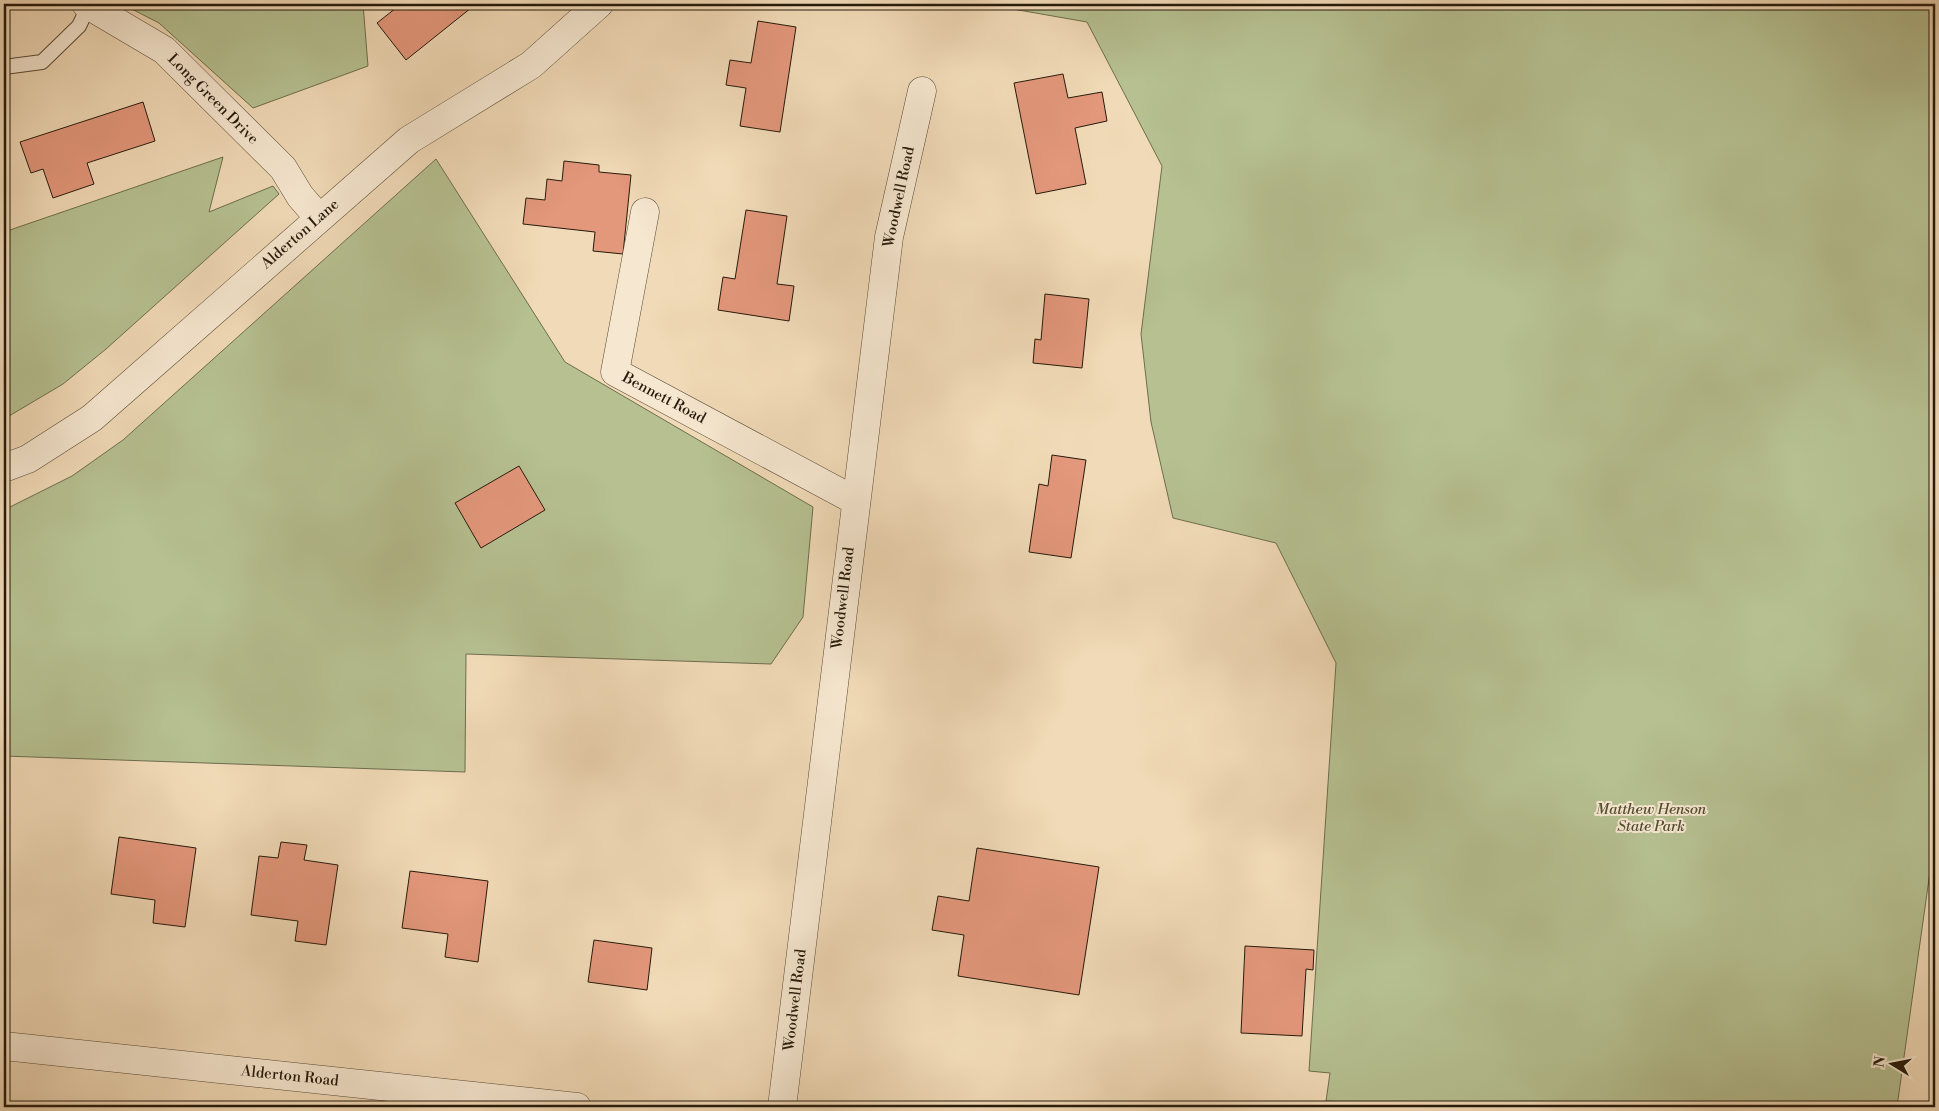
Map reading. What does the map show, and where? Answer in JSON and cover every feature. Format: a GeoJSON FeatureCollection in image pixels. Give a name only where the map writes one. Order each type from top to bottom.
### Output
{"type":"FeatureCollection","features":[{"type":"Feature","properties":{"kind":"street","name":"Long Green Drive"},"geometry":{"type":"LineString","coordinates":[[87,4],[164,50],[283,168],[300,196],[319,218]]}},
{"type":"Feature","properties":{"kind":"street","name":"Alderton Lane"},"geometry":{"type":"LineString","coordinates":[[4,468],[28,459],[92,418],[410,140],[530,65],[599,4]]}},
{"type":"Feature","properties":{"kind":"street","name":"Woodwell Road"},"geometry":{"type":"LineString","coordinates":[[782,1107],[889,237],[922,91]]}},
{"type":"Feature","properties":{"kind":"street","name":"Bennett Road"},"geometry":{"type":"LineString","coordinates":[[646,212],[615,372],[856,502]]}},
{"type":"Feature","properties":{"kind":"street","name":"Alderton Road"},"geometry":{"type":"LineString","coordinates":[[4,1046],[577,1107]]}},
{"type":"Feature","properties":{"kind":"lane"},"geometry":{"type":"LineString","coordinates":[[4,67],[42,62],[79,26],[87,4]]}},
{"type":"Feature","properties":{"kind":"green space"},"geometry":{"type":"Polygon","coordinates":[[[122,4],[363,4],[368,66],[253,108],[159,23],[122,4]]]}},
{"type":"Feature","properties":{"kind":"green space","name":"Matthew Henson State Park"},"geometry":{"type":"Polygon","coordinates":[[[984,4],[1375,4],[1389,10],[1402,4],[1935,4],[1935,836],[1897,1107],[1457,1107],[1326,1101],[1330,1073],[1309,1071],[1336,663],[1276,543],[1173,518],[1151,422],[1141,334],[1162,166],[1087,22],[984,4]]]}},
{"type":"Feature","properties":{"kind":"green space"},"geometry":{"type":"Polygon","coordinates":[[[223,157],[209,212],[273,186],[279,194],[106,349],[63,384],[4,419],[4,232],[223,157]]]}},
{"type":"Feature","properties":{"kind":"green space"},"geometry":{"type":"Polygon","coordinates":[[[436,159],[565,362],[813,507],[803,617],[771,664],[466,654],[465,772],[4,756],[4,510],[72,476],[123,440],[436,159]]]}},
{"type":"Feature","properties":{"kind":"building"},"geometry":{"type":"Polygon","coordinates":[[[401,4],[476,4],[406,60],[377,23],[401,4]]]}},
{"type":"Feature","properties":{"kind":"building"},"geometry":{"type":"Polygon","coordinates":[[[758,21],[796,27],[780,132],[740,126],[746,88],[726,85],[730,60],[751,63],[758,21]]]}},
{"type":"Feature","properties":{"kind":"building"},"geometry":{"type":"Polygon","coordinates":[[[1063,74],[1068,98],[1102,92],[1107,121],[1075,128],[1086,184],[1036,194],[1014,83],[1063,74]]]}},
{"type":"Feature","properties":{"kind":"building"},"geometry":{"type":"Polygon","coordinates":[[[143,102],[155,141],[87,163],[94,184],[53,198],[43,169],[31,173],[20,142],[143,102]]]}},
{"type":"Feature","properties":{"kind":"building"},"geometry":{"type":"Polygon","coordinates":[[[564,161],[599,165],[599,172],[631,175],[623,254],[593,251],[595,232],[523,224],[526,198],[545,200],[547,179],[562,181],[564,161]]]}},
{"type":"Feature","properties":{"kind":"building"},"geometry":{"type":"Polygon","coordinates":[[[746,210],[787,216],[777,284],[794,286],[789,321],[718,310],[723,277],[735,279],[746,210]]]}},
{"type":"Feature","properties":{"kind":"building"},"geometry":{"type":"Polygon","coordinates":[[[1045,294],[1089,299],[1082,368],[1033,363],[1035,339],[1041,340],[1045,294]]]}},
{"type":"Feature","properties":{"kind":"building"},"geometry":{"type":"Polygon","coordinates":[[[1052,455],[1086,460],[1071,558],[1029,552],[1039,484],[1048,486],[1052,455]]]}},
{"type":"Feature","properties":{"kind":"building"},"geometry":{"type":"Polygon","coordinates":[[[519,466],[545,510],[481,548],[455,503],[519,466]]]}},
{"type":"Feature","properties":{"kind":"building"},"geometry":{"type":"Polygon","coordinates":[[[119,837],[196,848],[185,927],[153,923],[155,900],[111,894],[119,837]]]}},
{"type":"Feature","properties":{"kind":"building"},"geometry":{"type":"Polygon","coordinates":[[[281,842],[307,845],[304,860],[338,865],[326,945],[295,941],[298,921],[251,915],[259,856],[278,858],[281,842]]]}},
{"type":"Feature","properties":{"kind":"building"},"geometry":{"type":"Polygon","coordinates":[[[977,848],[1099,867],[1079,995],[958,976],[964,935],[932,930],[938,896],[969,901],[977,848]]]}},
{"type":"Feature","properties":{"kind":"building"},"geometry":{"type":"Polygon","coordinates":[[[4,861],[7,861],[4,883],[4,861]]]}},
{"type":"Feature","properties":{"kind":"building"},"geometry":{"type":"Polygon","coordinates":[[[410,871],[488,881],[478,962],[445,957],[448,934],[402,928],[410,871]]]}},
{"type":"Feature","properties":{"kind":"building"},"geometry":{"type":"Polygon","coordinates":[[[594,940],[652,948],[647,990],[588,982],[594,940]]]}},
{"type":"Feature","properties":{"kind":"building"},"geometry":{"type":"Polygon","coordinates":[[[1245,946],[1314,950],[1313,970],[1306,969],[1302,1036],[1241,1033],[1245,946]]]}}]}
